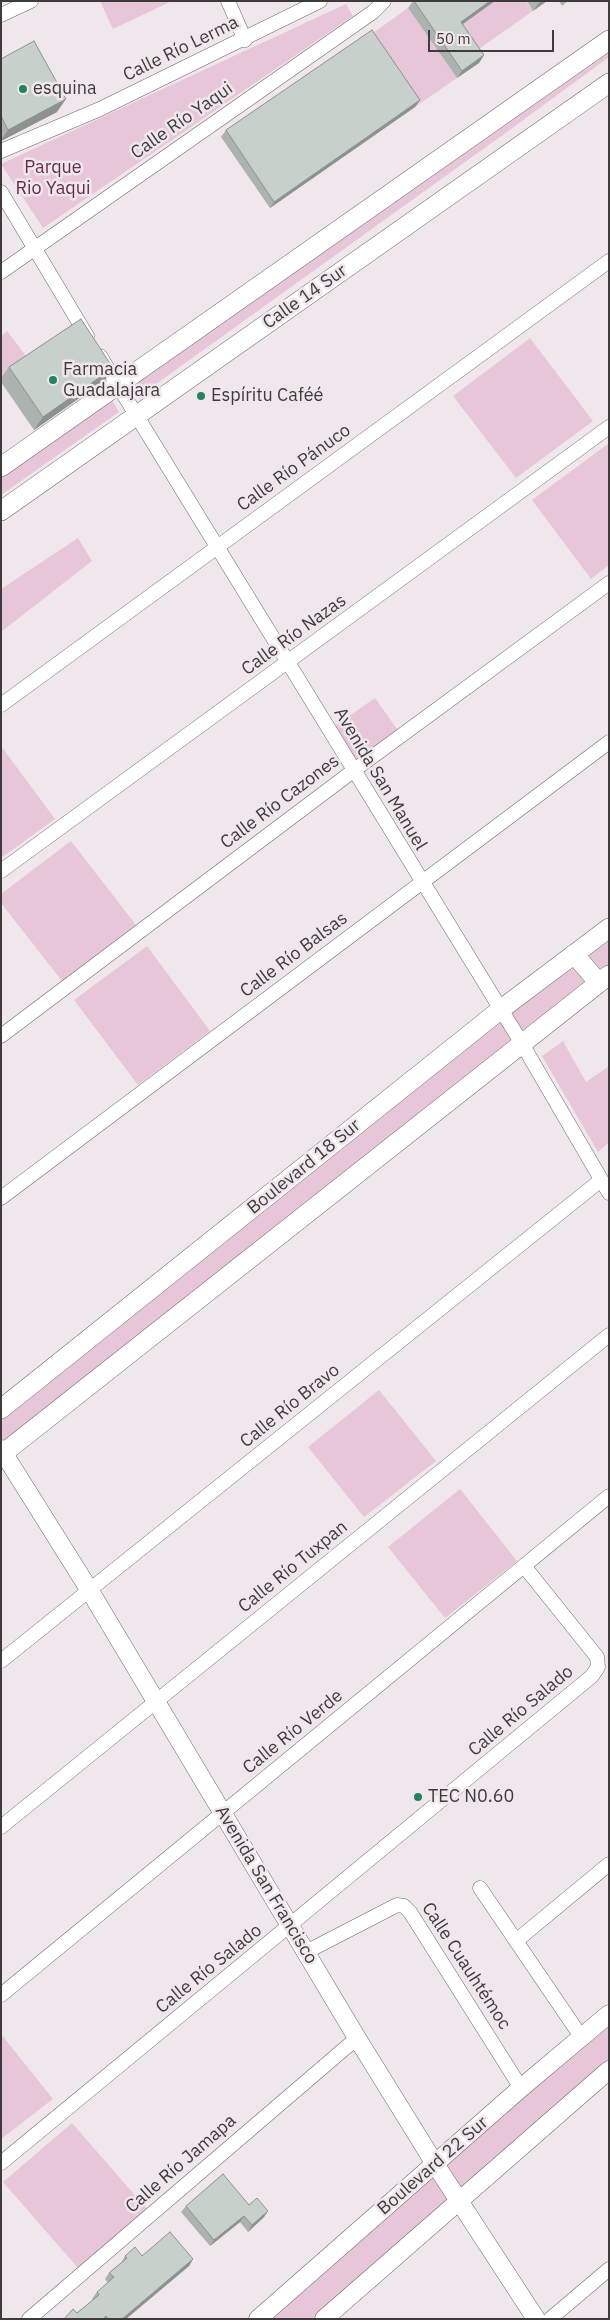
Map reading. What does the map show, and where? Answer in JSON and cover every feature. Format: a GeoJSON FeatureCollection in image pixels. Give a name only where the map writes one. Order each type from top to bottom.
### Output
{"type":"FeatureCollection","features":[{"type":"Feature","properties":{"kind":"main road","name":"Calle 14 Sur"},"geometry":{"type":"LineString","coordinates":[[1,467],[119,386],[609,40]]}},
{"type":"Feature","properties":{"kind":"main road","name":"Calle 14 Sur"},"geometry":{"type":"LineString","coordinates":[[1,511],[607,84]]}},
{"type":"Feature","properties":{"kind":"main road","name":"Boulevard 18 Sur"},"geometry":{"type":"LineString","coordinates":[[1,1409],[500,1010],[609,928]]}},
{"type":"Feature","properties":{"kind":"main road"},"geometry":{"type":"LineString","coordinates":[[574,954],[604,979]]}},
{"type":"Feature","properties":{"kind":"main road","name":"Boulevard 18 Sur"},"geometry":{"type":"LineString","coordinates":[[2,1452],[521,1042],[604,979]]}},
{"type":"Feature","properties":{"kind":"street"},"geometry":{"type":"LineString","coordinates":[[1,15],[31,1]]}},
{"type":"Feature","properties":{"kind":"street"},"geometry":{"type":"LineString","coordinates":[[228,1],[245,40]]}},
{"type":"Feature","properties":{"kind":"street","name":"Calle Río Lerma"},"geometry":{"type":"LineString","coordinates":[[1,151],[100,109],[245,40],[320,1]]}},
{"type":"Feature","properties":{"kind":"street","name":"Calle Río Yaqui"},"geometry":{"type":"LineString","coordinates":[[1,272],[371,6],[384,1]]}},
{"type":"Feature","properties":{"kind":"street","name":"Avenida San Manuel"},"geometry":{"type":"LineString","coordinates":[[1,192],[216,548],[521,1042],[609,1193]]}},
{"type":"Feature","properties":{"kind":"street","name":"Calle Río Pánuco"},"geometry":{"type":"LineString","coordinates":[[1,705],[609,261]]}},
{"type":"Feature","properties":{"kind":"street","name":"Calle Río Nazas"},"geometry":{"type":"LineString","coordinates":[[1,871],[609,427]]}},
{"type":"Feature","properties":{"kind":"street","name":"Calle Río Cazones"},"geometry":{"type":"LineString","coordinates":[[1,1036],[353,771],[609,583]]}},
{"type":"Feature","properties":{"kind":"street","name":"Calle Río Balsas"},"geometry":{"type":"LineString","coordinates":[[1,1198],[609,742]]}},
{"type":"Feature","properties":{"kind":"street","name":"Calle Río Bravo"},"geometry":{"type":"LineString","coordinates":[[1,1661],[601,1180]]}},
{"type":"Feature","properties":{"kind":"street","name":"Calle Río Tuxpan"},"geometry":{"type":"LineString","coordinates":[[1,1827],[609,1335]]}},
{"type":"Feature","properties":{"kind":"street","name":"Avenida San Francisco"},"geometry":{"type":"LineString","coordinates":[[2,1452],[90,1591],[357,2038],[459,2202],[536,2319]]}},
{"type":"Feature","properties":{"kind":"street","name":"Calle Río Verde"},"geometry":{"type":"LineString","coordinates":[[1,1995],[609,1496]]}},
{"type":"Feature","properties":{"kind":"street","name":"Calle Río Salado"},"geometry":{"type":"LineString","coordinates":[[1,2162],[291,1926],[592,1676],[598,1667],[597,1657],[524,1566]]}},
{"type":"Feature","properties":{"kind":"street"},"geometry":{"type":"LineString","coordinates":[[516,1941],[609,1864]]}},
{"type":"Feature","properties":{"kind":"street"},"geometry":{"type":"LineString","coordinates":[[480,1888],[582,2038]]}},
{"type":"Feature","properties":{"kind":"street","name":"Calle Cuauhtémoc"},"geometry":{"type":"LineString","coordinates":[[306,1952],[397,1905],[404,1906],[410,1912],[522,2088]]}},
{"type":"Feature","properties":{"kind":"street","name":"Boulevard 22 Sur"},"geometry":{"type":"LineString","coordinates":[[258,2319],[609,2014]]}},
{"type":"Feature","properties":{"kind":"street","name":"Calle Río Jamapa"},"geometry":{"type":"LineString","coordinates":[[29,2319],[357,2038]]}},
{"type":"Feature","properties":{"kind":"street"},"geometry":{"type":"LineString","coordinates":[[324,2319],[609,2070]]}},
{"type":"Feature","properties":{"kind":"street"},"geometry":{"type":"LineString","coordinates":[[550,2319],[609,2269]]}},
{"type":"Feature","properties":{"kind":"green space"},"geometry":{"type":"Polygon","coordinates":[[[100,1],[172,1],[113,29],[100,1]]]}},
{"type":"Feature","properties":{"kind":"green space"},"geometry":{"type":"Polygon","coordinates":[[[495,1],[526,1],[533,11],[473,53],[456,29],[495,1]]]}},
{"type":"Feature","properties":{"kind":"green space","name":"Parque Rio Yaqui"},"geometry":{"type":"Polygon","coordinates":[[[346,4],[353,16],[43,228],[1,164],[346,4]]]}},
{"type":"Feature","properties":{"kind":"green space"},"geometry":{"type":"Polygon","coordinates":[[[408,8],[457,78],[415,107],[367,37],[408,8]]]}},
{"type":"Feature","properties":{"kind":"green space"},"geometry":{"type":"Polygon","coordinates":[[[609,50],[609,57],[138,397],[131,388],[609,50]]]}},
{"type":"Feature","properties":{"kind":"green space"},"geometry":{"type":"Polygon","coordinates":[[[7,331],[29,360],[1,379],[1,336],[7,331]]]}},
{"type":"Feature","properties":{"kind":"green space"},"geometry":{"type":"Polygon","coordinates":[[[530,338],[593,421],[516,478],[453,396],[530,338]]]}},
{"type":"Feature","properties":{"kind":"green space"},"geometry":{"type":"Polygon","coordinates":[[[112,400],[119,412],[1,495],[1,476],[112,400]]]}},
{"type":"Feature","properties":{"kind":"green space"},"geometry":{"type":"Polygon","coordinates":[[[609,443],[609,565],[591,579],[532,500],[609,443]]]}},
{"type":"Feature","properties":{"kind":"green space"},"geometry":{"type":"Polygon","coordinates":[[[78,538],[92,561],[1,632],[1,589],[78,538]]]}},
{"type":"Feature","properties":{"kind":"green space"},"geometry":{"type":"Polygon","coordinates":[[[375,698],[402,736],[359,766],[332,728],[375,698]]]}},
{"type":"Feature","properties":{"kind":"green space"},"geometry":{"type":"Polygon","coordinates":[[[1,746],[55,819],[1,858],[1,746]]]}},
{"type":"Feature","properties":{"kind":"green space"},"geometry":{"type":"Polygon","coordinates":[[[71,841],[136,925],[62,981],[1,903],[1,894],[71,841]]]}},
{"type":"Feature","properties":{"kind":"green space"},"geometry":{"type":"Polygon","coordinates":[[[609,928],[609,975],[1,1455],[1,1409],[609,928]]]}},
{"type":"Feature","properties":{"kind":"green space"},"geometry":{"type":"Polygon","coordinates":[[[147,946],[210,1031],[138,1085],[74,1000],[147,946]]]}},
{"type":"Feature","properties":{"kind":"green space"},"geometry":{"type":"Polygon","coordinates":[[[563,1041],[586,1082],[609,1066],[609,1142],[598,1152],[542,1056],[563,1041]]]}},
{"type":"Feature","properties":{"kind":"green space"},"geometry":{"type":"Polygon","coordinates":[[[379,1390],[436,1461],[364,1517],[308,1447],[379,1390]]]}},
{"type":"Feature","properties":{"kind":"green space"},"geometry":{"type":"Polygon","coordinates":[[[460,1489],[517,1561],[445,1618],[388,1547],[460,1489]]]}},
{"type":"Feature","properties":{"kind":"green space"},"geometry":{"type":"Polygon","coordinates":[[[609,2014],[609,2070],[324,2319],[258,2319],[609,2014]]]}},
{"type":"Feature","properties":{"kind":"green space"},"geometry":{"type":"Polygon","coordinates":[[[1,2034],[53,2099],[1,2139],[1,2034]]]}},
{"type":"Feature","properties":{"kind":"green space"},"geometry":{"type":"Polygon","coordinates":[[[72,2123],[147,2209],[78,2268],[3,2182],[72,2123]]]}},
{"type":"Feature","properties":{"kind":"building"},"geometry":{"type":"Polygon","coordinates":[[[414,1],[490,1],[461,22],[484,55],[462,71],[414,1]]]}},
{"type":"Feature","properties":{"kind":"building"},"geometry":{"type":"Polygon","coordinates":[[[372,30],[420,100],[274,202],[226,130],[372,30]]]}},
{"type":"Feature","properties":{"kind":"building","name":"esquina"},"geometry":{"type":"Polygon","coordinates":[[[34,41],[66,99],[8,130],[1,116],[1,59],[34,41]]]}},
{"type":"Feature","properties":{"kind":"building","name":"Farmacia Guadalajara"},"geometry":{"type":"Polygon","coordinates":[[[81,319],[113,368],[43,417],[9,367],[81,319]]]}},
{"type":"Feature","properties":{"kind":"building"},"geometry":{"type":"Polygon","coordinates":[[[223,2174],[249,2205],[257,2198],[268,2211],[252,2225],[244,2216],[214,2240],[186,2206],[223,2174]]]}},
{"type":"Feature","properties":{"kind":"building"},"geometry":{"type":"Polygon","coordinates":[[[170,2232],[193,2259],[122,2319],[108,2319],[106,2316],[103,2319],[64,2319],[73,2309],[77,2313],[99,2295],[97,2292],[114,2277],[109,2273],[127,2258],[125,2256],[135,2247],[142,2256],[170,2232]]]}},
{"type":"Feature","properties":{"kind":"place","name":"esquina"},"geometry":{"type":"Point","coordinates":[23,89]}},
{"type":"Feature","properties":{"kind":"place","name":"Farmacia Guadalajara"},"geometry":{"type":"Point","coordinates":[53,380]}},
{"type":"Feature","properties":{"kind":"place","name":"Espíritu Caféé"},"geometry":{"type":"Point","coordinates":[201,396]}},
{"type":"Feature","properties":{"kind":"place","name":"TEC N0.60"},"geometry":{"type":"Point","coordinates":[418,1797]}}]}
